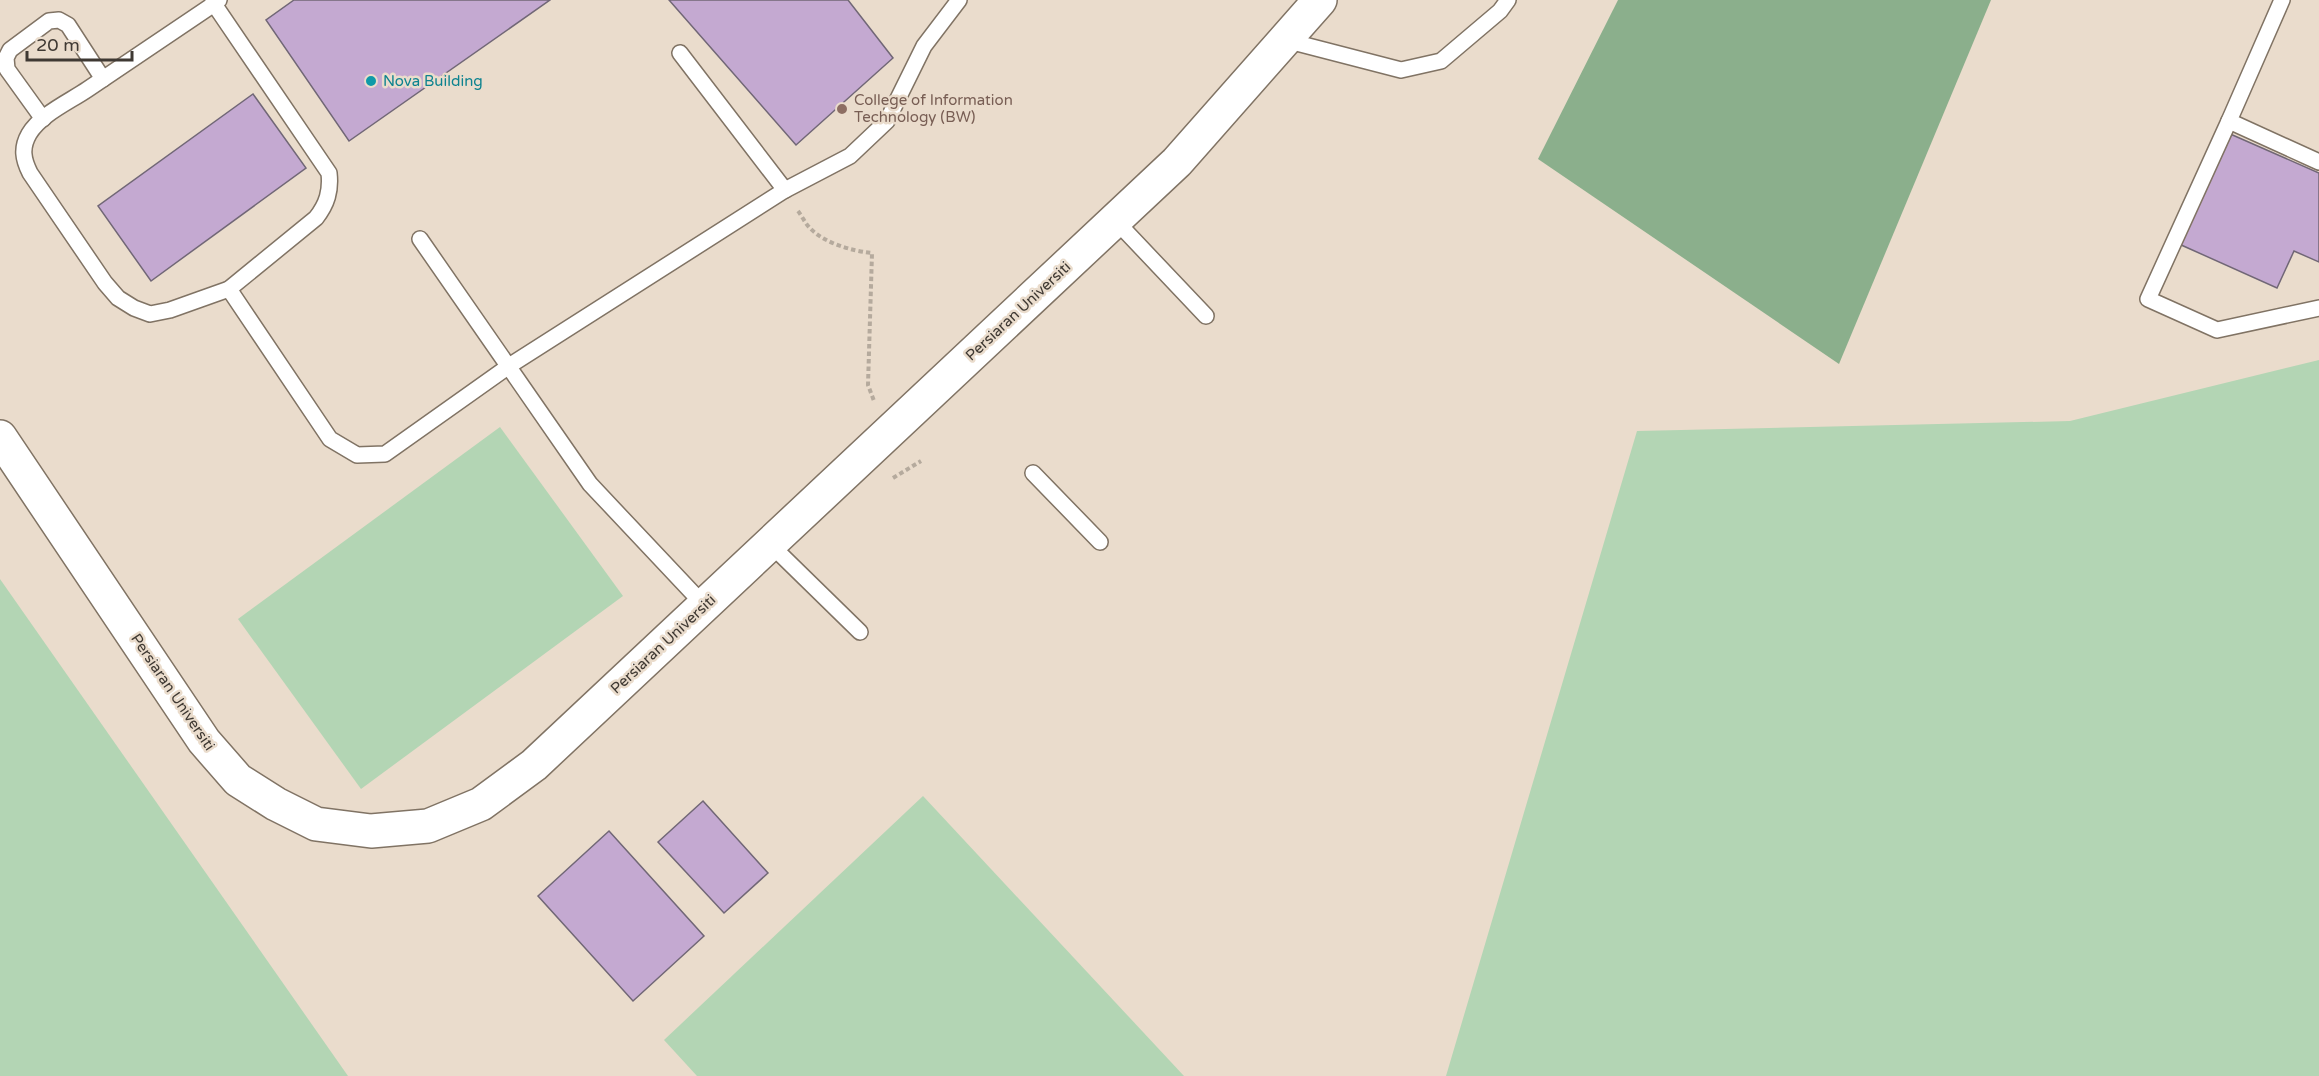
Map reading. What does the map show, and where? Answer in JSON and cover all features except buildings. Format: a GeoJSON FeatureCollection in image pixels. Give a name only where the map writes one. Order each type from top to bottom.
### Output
{"type":"FeatureCollection","features":[{"type":"Feature","properties":{"kind":"street","name":"Persiaran Universiti"},"geometry":{"type":"LineString","coordinates":[[0,437],[204,741],[237,780],[276,804],[316,824],[371,831],[428,826],[481,804],[534,765],[1176,162],[1320,0]]}},
{"type":"Feature","properties":{"kind":"lane"},"geometry":{"type":"LineString","coordinates":[[229,289],[330,440],[357,455],[385,454],[509,366],[785,190],[850,156],[887,120],[924,46],[958,0]]}},
{"type":"Feature","properties":{"kind":"lane"},"geometry":{"type":"LineString","coordinates":[[1285,40],[1401,70],[1441,61],[1500,11],[1509,0]]}},
{"type":"Feature","properties":{"kind":"lane"},"geometry":{"type":"LineString","coordinates":[[2282,0],[2148,299],[2217,330],[2319,308]]}},
{"type":"Feature","properties":{"kind":"lane"},"geometry":{"type":"LineString","coordinates":[[215,1],[329,173],[330,184],[326,202],[316,218],[229,289],[170,310],[150,314],[134,308],[118,298],[105,283],[24,160],[24,146],[30,133],[43,119],[103,79],[215,1]]}},
{"type":"Feature","properties":{"kind":"lane"},"geometry":{"type":"LineString","coordinates":[[43,119],[7,69],[6,57],[10,50],[48,21],[59,20],[68,25],[103,79]]}},
{"type":"Feature","properties":{"kind":"lane"},"geometry":{"type":"LineString","coordinates":[[680,53],[785,190]]}},
{"type":"Feature","properties":{"kind":"lane"},"geometry":{"type":"LineString","coordinates":[[2229,121],[2319,162]]}},
{"type":"Feature","properties":{"kind":"lane"},"geometry":{"type":"LineString","coordinates":[[1115,220],[1206,316]]}},
{"type":"Feature","properties":{"kind":"lane"},"geometry":{"type":"LineString","coordinates":[[420,239],[590,484],[704,606]]}},
{"type":"Feature","properties":{"kind":"lane"},"geometry":{"type":"LineString","coordinates":[[1034,473],[1100,542]]}},
{"type":"Feature","properties":{"kind":"lane"},"geometry":{"type":"LineString","coordinates":[[770,544],[860,632]]}},
{"type":"Feature","properties":{"kind":"path"},"geometry":{"type":"LineString","coordinates":[[785,190],[810,228],[839,245],[860,252],[872,253],[868,385],[876,406]]}},
{"type":"Feature","properties":{"kind":"path"},"geometry":{"type":"LineString","coordinates":[[885,484],[921,461]]}},
{"type":"Feature","properties":{"kind":"green space"},"geometry":{"type":"Polygon","coordinates":[[[1618,0],[1991,0],[1839,364],[1538,159],[1618,0]]]}},
{"type":"Feature","properties":{"kind":"green space"},"geometry":{"type":"Polygon","coordinates":[[[2319,360],[2319,1076],[1446,1076],[1637,431],[2070,421],[2319,360]]]}},
{"type":"Feature","properties":{"kind":"green space"},"geometry":{"type":"Polygon","coordinates":[[[500,427],[623,596],[361,789],[238,619],[500,427]]]}},
{"type":"Feature","properties":{"kind":"green space"},"geometry":{"type":"Polygon","coordinates":[[[0,579],[348,1076],[0,1076],[0,579]]]}},
{"type":"Feature","properties":{"kind":"green space"},"geometry":{"type":"Polygon","coordinates":[[[923,796],[1184,1076],[697,1076],[664,1040],[923,796]]]}},
{"type":"Feature","properties":{"kind":"place","name":"Nova Building"},"geometry":{"type":"Point","coordinates":[371,81]}},
{"type":"Feature","properties":{"kind":"place","name":"College of Information Technology (BW)"},"geometry":{"type":"Point","coordinates":[842,109]}}]}
